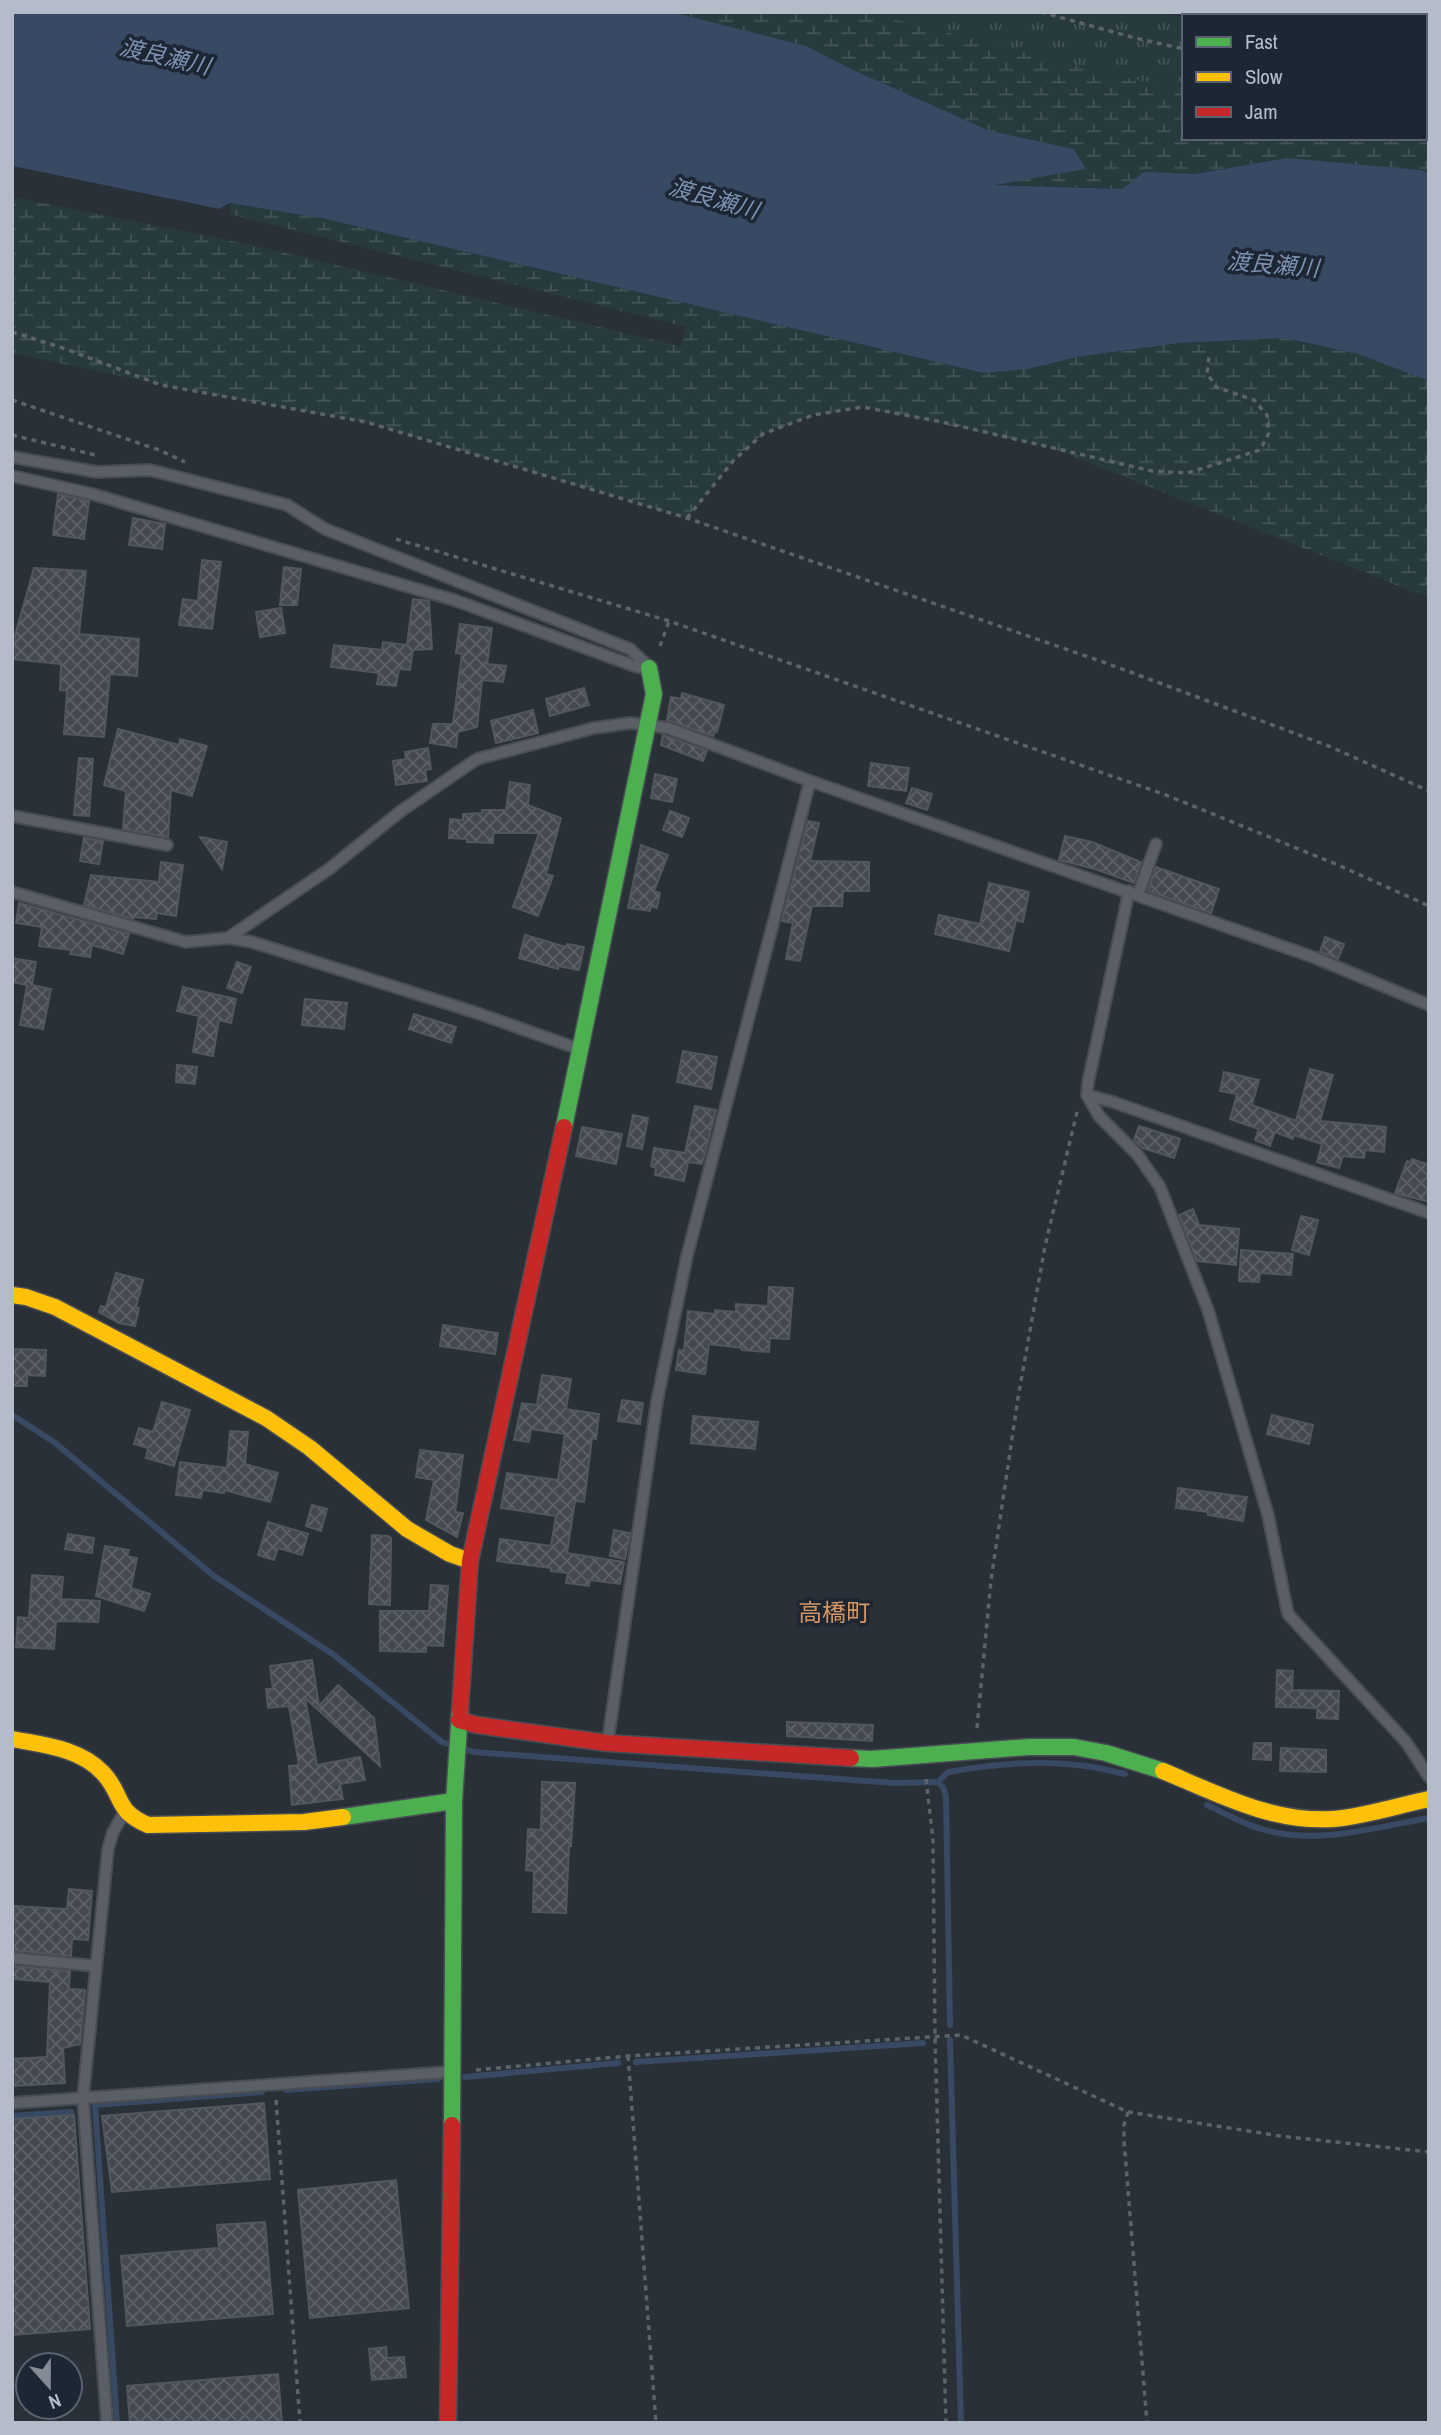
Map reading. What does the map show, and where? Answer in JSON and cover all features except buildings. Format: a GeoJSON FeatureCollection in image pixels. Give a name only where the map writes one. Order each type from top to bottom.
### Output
{"type":"FeatureCollection","features":[{"type":"Feature","properties":{"kind":"street"},"geometry":{"type":"LineString","coordinates":[[448,2423],[454,1801],[470,1561],[581,1050],[654,694],[653,663]]}},
{"type":"Feature","properties":{"kind":"street"},"geometry":{"type":"LineString","coordinates":[[12,1295],[20,1295],[56,1309],[122,1345],[210,1385],[248,1407],[308,1447],[404,1526],[453,1557],[470,1561]]}},
{"type":"Feature","properties":{"kind":"street"},"geometry":{"type":"LineString","coordinates":[[459,1727],[477,1725],[607,1743],[872,1759],[1029,1747],[1074,1747],[1106,1753],[1152,1767],[1257,1810],[1292,1818],[1335,1819],[1429,1798]]}},
{"type":"Feature","properties":{"kind":"street"},"geometry":{"type":"LineString","coordinates":[[12,1739],[71,1752],[90,1762],[105,1775],[124,1813],[135,1821],[148,1825],[304,1822],[454,1801]]}},
{"type":"Feature","properties":{"kind":"lane"},"geometry":{"type":"LineString","coordinates":[[12,457],[97,471],[149,470],[287,505],[325,529],[630,649],[653,663]]}},
{"type":"Feature","properties":{"kind":"lane"},"geometry":{"type":"LineString","coordinates":[[12,475],[92,494],[454,600],[637,667],[653,663]]}},
{"type":"Feature","properties":{"kind":"lane"},"geometry":{"type":"LineString","coordinates":[[228,938],[329,869],[401,811],[477,759],[594,728],[630,723],[668,728],[810,781],[1313,957],[1429,1005]]}},
{"type":"Feature","properties":{"kind":"lane"},"geometry":{"type":"LineString","coordinates":[[607,1743],[657,1401],[687,1256],[810,781]]}},
{"type":"Feature","properties":{"kind":"lane"},"geometry":{"type":"LineString","coordinates":[[12,816],[167,845]]}},
{"type":"Feature","properties":{"kind":"lane"},"geometry":{"type":"LineString","coordinates":[[1156,844],[1134,893],[1087,1095],[1099,1116],[1137,1154],[1160,1187],[1179,1233],[1208,1310],[1268,1515],[1288,1614],[1406,1742],[1429,1777]]}},
{"type":"Feature","properties":{"kind":"lane"},"geometry":{"type":"LineString","coordinates":[[12,892],[186,942],[228,938],[252,942],[448,1003],[581,1050]]}},
{"type":"Feature","properties":{"kind":"lane"},"geometry":{"type":"LineString","coordinates":[[1087,1095],[1429,1213]]}},
{"type":"Feature","properties":{"kind":"lane"},"geometry":{"type":"LineString","coordinates":[[107,2423],[83,2098],[108,1849],[113,1832],[124,1813]]}},
{"type":"Feature","properties":{"kind":"lane"},"geometry":{"type":"LineString","coordinates":[[12,1958],[96,1966]]}},
{"type":"Feature","properties":{"kind":"lane"},"geometry":{"type":"LineString","coordinates":[[12,2103],[453,2072]]}},
{"type":"Feature","properties":{"kind":"path"},"geometry":{"type":"LineString","coordinates":[[1041,12],[1182,49]]}},
{"type":"Feature","properties":{"kind":"path"},"geometry":{"type":"LineString","coordinates":[[12,332],[161,385],[366,422],[687,518],[1106,663],[1331,747],[1429,791]]}},
{"type":"Feature","properties":{"kind":"path"},"geometry":{"type":"LineString","coordinates":[[687,518],[733,460],[763,434],[813,415],[863,407],[942,422],[1152,471],[1188,473],[1209,468],[1260,450],[1269,433],[1267,415],[1254,400],[1216,387],[1207,373],[1209,356]]}},
{"type":"Feature","properties":{"kind":"path"},"geometry":{"type":"LineString","coordinates":[[12,400],[159,450],[190,464],[198,474],[199,483]]}},
{"type":"Feature","properties":{"kind":"path"},"geometry":{"type":"LineString","coordinates":[[394,538],[669,621],[1166,794],[1429,906]]}},
{"type":"Feature","properties":{"kind":"path"},"geometry":{"type":"LineString","coordinates":[[653,663],[669,621]]}},
{"type":"Feature","properties":{"kind":"path"},"geometry":{"type":"LineString","coordinates":[[977,1751],[977,1715],[991,1580],[1018,1398],[1045,1246],[1079,1104],[1087,1095]]}},
{"type":"Feature","properties":{"kind":"path"},"geometry":{"type":"LineString","coordinates":[[924,1756],[933,1839],[935,2037],[946,2423]]}},
{"type":"Feature","properties":{"kind":"path"},"geometry":{"type":"LineString","coordinates":[[453,2072],[628,2056],[961,2035],[1128,2112],[1280,2136],[1429,2152]]}},
{"type":"Feature","properties":{"kind":"path"},"geometry":{"type":"LineString","coordinates":[[628,2056],[656,2423]]}},
{"type":"Feature","properties":{"kind":"path"},"geometry":{"type":"LineString","coordinates":[[275,2084],[300,2423]]}},
{"type":"Feature","properties":{"kind":"path"},"geometry":{"type":"LineString","coordinates":[[1128,2112],[1124,2141],[1147,2423]]}},
{"type":"Feature","properties":{"kind":"green space"},"geometry":{"type":"Polygon","coordinates":[[[672,12],[867,12],[1134,80],[1182,87],[1182,140],[1419,140],[1429,143],[1429,173],[1421,170],[1287,158],[1195,174],[1144,172],[1122,189],[990,184],[1085,169],[1074,149],[990,131],[806,46],[672,12]]]}},
{"type":"Feature","properties":{"kind":"green space"},"geometry":{"type":"Polygon","coordinates":[[[867,12],[1159,12],[1182,18],[1182,87],[1134,80],[867,12]]]}},
{"type":"Feature","properties":{"kind":"green space"},"geometry":{"type":"Polygon","coordinates":[[[12,197],[247,244],[680,346],[686,327],[230,214],[229,203],[326,219],[1028,369],[1077,357],[1179,343],[1285,338],[1358,354],[1429,381],[1429,598],[1052,448],[863,407],[813,415],[763,434],[734,460],[687,518],[366,422],[177,388],[12,353],[12,197]]]}},
{"type":"Feature","properties":{"kind":"water","name":"渡良瀬川"},"geometry":{"type":"Polygon","coordinates":[[[12,12],[672,12],[806,46],[990,131],[1074,149],[1086,169],[995,185],[1122,189],[1144,172],[1195,174],[1287,158],[1421,170],[1429,173],[1429,381],[1358,354],[1285,338],[1179,343],[1077,357],[1028,369],[984,373],[326,219],[230,203],[219,209],[12,166],[12,12]]]}},
{"type":"Feature","properties":{"kind":"pier"},"geometry":{"type":"Polygon","coordinates":[[[12,166],[223,211],[218,213],[12,170],[12,166]]]}},
{"type":"Feature","properties":{"kind":"waterway"},"geometry":{"type":"LineString","coordinates":[[12,1415],[54,1442],[214,1576],[334,1655],[442,1742],[451,1745]]}},
{"type":"Feature","properties":{"kind":"waterway"},"geometry":{"type":"LineString","coordinates":[[465,1749],[474,1752],[894,1783],[938,1782],[948,1772],[994,1765],[1037,1763],[1080,1765],[1125,1774]]}},
{"type":"Feature","properties":{"kind":"waterway"},"geometry":{"type":"LineString","coordinates":[[938,1782],[946,1797],[950,2025]]}},
{"type":"Feature","properties":{"kind":"waterway"},"geometry":{"type":"LineString","coordinates":[[1207,1805],[1255,1827],[1303,1836],[1346,1833],[1429,1818]]}},
{"type":"Feature","properties":{"kind":"waterway"},"geometry":{"type":"LineString","coordinates":[[950,2040],[961,2423]]}},
{"type":"Feature","properties":{"kind":"waterway"},"geometry":{"type":"LineString","coordinates":[[636,2062],[923,2043]]}},
{"type":"Feature","properties":{"kind":"waterway"},"geometry":{"type":"LineString","coordinates":[[465,2077],[618,2063]]}},
{"type":"Feature","properties":{"kind":"waterway"},"geometry":{"type":"LineString","coordinates":[[286,2090],[438,2079]]}},
{"type":"Feature","properties":{"kind":"waterway"},"geometry":{"type":"LineString","coordinates":[[117,2423],[95,2105],[262,2092]]}},
{"type":"Feature","properties":{"kind":"waterway"},"geometry":{"type":"LineString","coordinates":[[12,2116],[71,2112]]}},
{"type":"Feature","properties":{"kind":"traffic: fast"},"geometry":{"type":"LineString","coordinates":[[564,1127],[654,694],[649,668]]}},
{"type":"Feature","properties":{"kind":"traffic: fast"},"geometry":{"type":"LineString","coordinates":[[452,2125],[454,1801],[460,1711]]}},
{"type":"Feature","properties":{"kind":"traffic: fast"},"geometry":{"type":"LineString","coordinates":[[851,1758],[872,1759],[1029,1747],[1074,1747],[1106,1753],[1163,1771]]}},
{"type":"Feature","properties":{"kind":"traffic: fast"},"geometry":{"type":"LineString","coordinates":[[343,1817],[454,1801]]}},
{"type":"Feature","properties":{"kind":"traffic: slow"},"geometry":{"type":"LineString","coordinates":[[12,1295],[55,1307],[266,1418],[310,1448],[407,1529],[450,1554],[470,1561]]}},
{"type":"Feature","properties":{"kind":"traffic: slow"},"geometry":{"type":"LineString","coordinates":[[12,1739],[60,1749],[83,1758],[110,1781],[124,1808],[137,1820],[148,1825],[304,1822],[343,1817]]}},
{"type":"Feature","properties":{"kind":"traffic: slow"},"geometry":{"type":"LineString","coordinates":[[1163,1771],[1267,1812],[1310,1819],[1356,1816],[1429,1799]]}},
{"type":"Feature","properties":{"kind":"traffic: jam"},"geometry":{"type":"LineString","coordinates":[[460,1711],[470,1561],[564,1127]]}},
{"type":"Feature","properties":{"kind":"traffic: jam"},"geometry":{"type":"LineString","coordinates":[[459,1720],[477,1725],[607,1743],[851,1758]]}},
{"type":"Feature","properties":{"kind":"traffic: jam"},"geometry":{"type":"LineString","coordinates":[[448,2423],[452,2125]]}},
{"type":"Feature","properties":{"kind":"district","name":"高橋町"},"geometry":{"type":"Point","coordinates":[834,1612]}}]}
